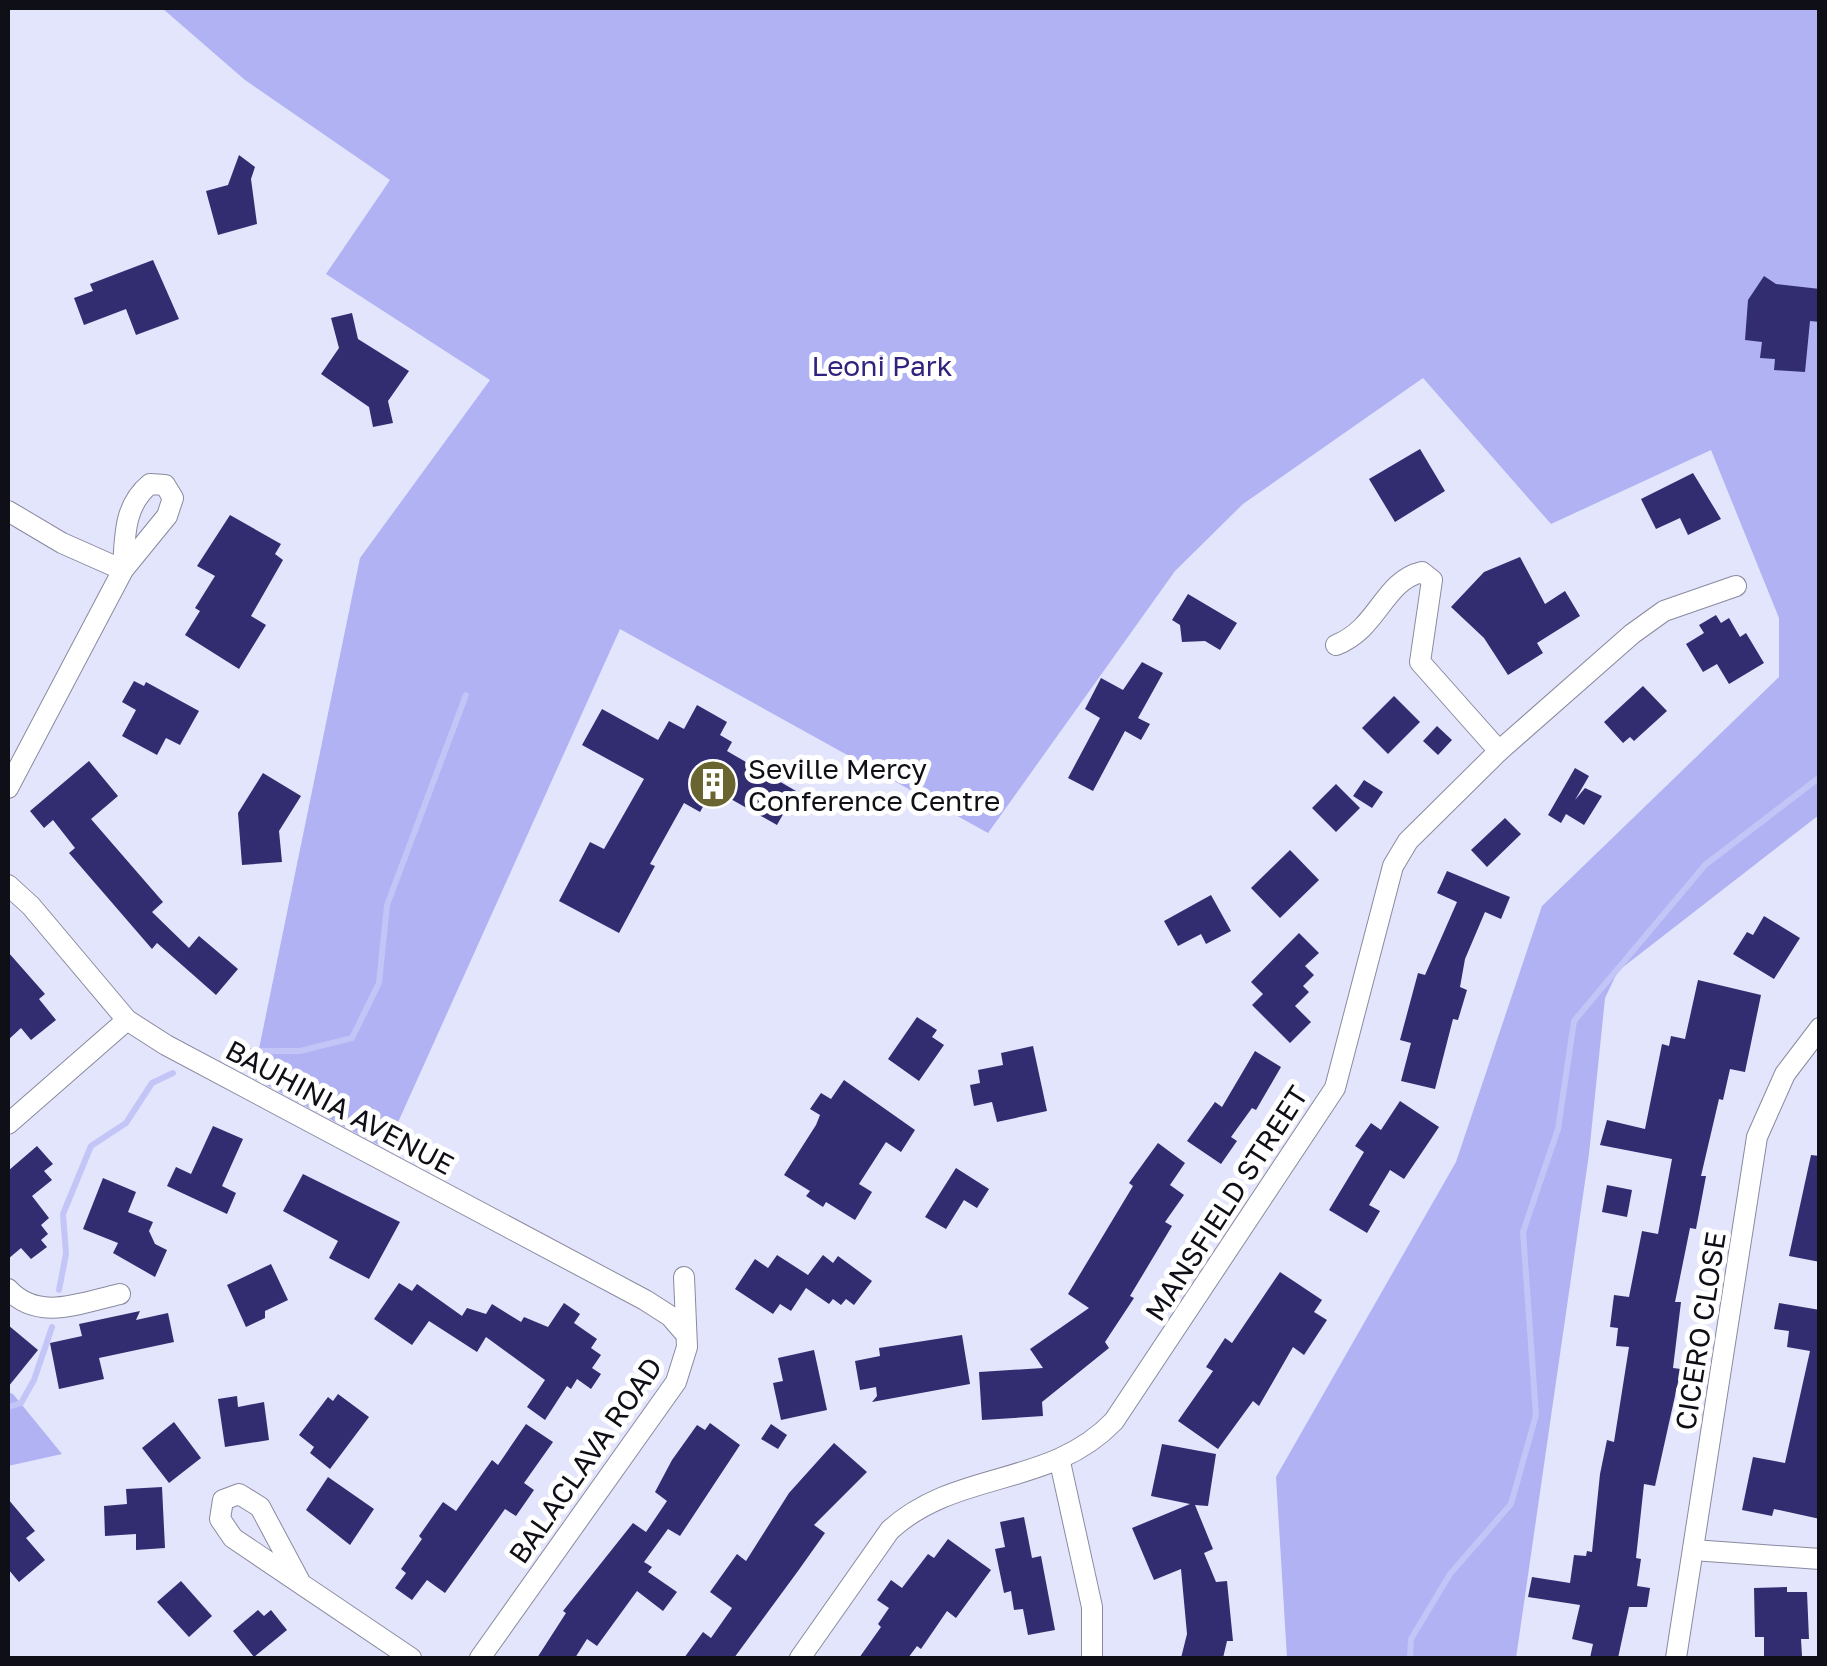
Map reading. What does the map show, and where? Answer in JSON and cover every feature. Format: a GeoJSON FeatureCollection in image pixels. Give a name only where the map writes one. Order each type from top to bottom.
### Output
{"type":"FeatureCollection","features":[{"type":"Feature","properties":{"kind":"street"},"geometry":{"type":"LineString","coordinates":[[8,510],[62,543],[124,570],[8,788]]}},
{"type":"Feature","properties":{"kind":"street"},"geometry":{"type":"LineString","coordinates":[[1336,645],[1353,638],[1378,615],[1391,590],[1410,574],[1422,572],[1432,580],[1420,662],[1499,752]]}},
{"type":"Feature","properties":{"kind":"street","name":"MANSFIELD STREET"},"geometry":{"type":"LineString","coordinates":[[800,1658],[890,1530],[905,1516],[946,1494],[1060,1462],[1097,1438],[1130,1399],[1320,1114],[1343,1063],[1393,866],[1408,841],[1499,752],[1664,611],[1736,586]]}},
{"type":"Feature","properties":{"kind":"street","name":"BAUHINIA AVENUE"},"geometry":{"type":"LineString","coordinates":[[8,885],[31,906],[127,1020],[166,1045],[645,1300],[670,1316],[683,1331]]}},
{"type":"Feature","properties":{"kind":"street"},"geometry":{"type":"LineString","coordinates":[[8,1124],[127,1020]]}},
{"type":"Feature","properties":{"kind":"street","name":"CICERO CLOSE"},"geometry":{"type":"LineString","coordinates":[[1676,1658],[1758,1138],[1785,1074],[1820,1028]]}},
{"type":"Feature","properties":{"kind":"street","name":"BALACLAVA ROAD"},"geometry":{"type":"LineString","coordinates":[[480,1658],[676,1382],[687,1347],[683,1331],[684,1277]]}},
{"type":"Feature","properties":{"kind":"street"},"geometry":{"type":"LineString","coordinates":[[8,1288],[22,1304],[49,1310],[120,1294]]}},
{"type":"Feature","properties":{"kind":"street"},"geometry":{"type":"LineString","coordinates":[[1060,1462],[1092,1607],[1092,1658]]}},
{"type":"Feature","properties":{"kind":"street"},"geometry":{"type":"LineString","coordinates":[[1694,1550],[1820,1559]]}},
{"type":"Feature","properties":{"kind":"street"},"geometry":{"type":"LineString","coordinates":[[299,1580],[411,1658]]}},
{"type":"Feature","properties":{"kind":"green space","name":"Leoni Park"},"geometry":{"type":"Polygon","coordinates":[[[162,8],[1819,8],[1819,815],[1618,971],[1605,998],[1589,1154],[1516,1658],[1287,1658],[1276,1477],[1456,1162],[1542,906],[1779,677],[1779,618],[1711,450],[1551,524],[1423,378],[1243,504],[1175,571],[988,833],[620,629],[386,1149],[253,1078],[360,558],[490,380],[326,274],[390,180],[245,80],[162,8]]]}},
{"type":"Feature","properties":{"kind":"green space"},"geometry":{"type":"Polygon","coordinates":[[[8,1392],[13,1394],[62,1454],[8,1466],[8,1392]]]}},
{"type":"Feature","properties":{"kind":"building"},"geometry":{"type":"Polygon","coordinates":[[[239,155],[255,167],[251,179],[257,224],[218,235],[206,191],[228,185],[239,155]]]}},
{"type":"Feature","properties":{"kind":"building"},"geometry":{"type":"Polygon","coordinates":[[[153,260],[179,319],[136,335],[126,309],[84,325],[74,298],[93,291],[90,284],[153,260]]]}},
{"type":"Feature","properties":{"kind":"building"},"geometry":{"type":"Polygon","coordinates":[[[1764,276],[1776,284],[1820,289],[1820,322],[1810,321],[1805,372],[1774,370],[1775,359],[1760,358],[1762,342],[1745,340],[1748,300],[1764,276]]]}},
{"type":"Feature","properties":{"kind":"building"},"geometry":{"type":"Polygon","coordinates":[[[352,313],[358,339],[409,371],[388,401],[393,423],[373,427],[369,407],[321,374],[339,348],[331,318],[352,313]]]}},
{"type":"Feature","properties":{"kind":"building"},"geometry":{"type":"Polygon","coordinates":[[[1420,449],[1445,491],[1395,522],[1369,479],[1420,449]]]}},
{"type":"Feature","properties":{"kind":"building"},"geometry":{"type":"Polygon","coordinates":[[[1693,473],[1721,519],[1688,535],[1680,518],[1656,529],[1641,499],[1693,473]]]}},
{"type":"Feature","properties":{"kind":"building"},"geometry":{"type":"Polygon","coordinates":[[[230,515],[281,544],[275,554],[283,560],[251,616],[266,625],[239,669],[185,635],[200,611],[195,608],[215,576],[197,566],[230,515]]]}},
{"type":"Feature","properties":{"kind":"building"},"geometry":{"type":"Polygon","coordinates":[[[1520,557],[1545,604],[1565,591],[1580,616],[1537,643],[1543,653],[1508,675],[1484,638],[1451,607],[1484,572],[1520,557]]]}},
{"type":"Feature","properties":{"kind":"building"},"geometry":{"type":"Polygon","coordinates":[[[1188,594],[1237,623],[1220,650],[1205,641],[1182,642],[1180,625],[1172,620],[1188,594]]]}},
{"type":"Feature","properties":{"kind":"building"},"geometry":{"type":"Polygon","coordinates":[[[1716,615],[1721,623],[1729,618],[1740,637],[1746,633],[1764,663],[1729,684],[1717,664],[1703,672],[1686,644],[1704,633],[1699,625],[1716,615]]]}},
{"type":"Feature","properties":{"kind":"building"},"geometry":{"type":"Polygon","coordinates":[[[1142,662],[1163,673],[1138,718],[1150,724],[1141,740],[1125,731],[1093,791],[1068,778],[1100,718],[1085,709],[1101,678],[1123,690],[1142,662]]]}},
{"type":"Feature","properties":{"kind":"building"},"geometry":{"type":"Polygon","coordinates":[[[134,681],[144,686],[146,682],[199,711],[180,745],[166,738],[157,755],[122,736],[136,710],[122,702],[134,681]]]}},
{"type":"Feature","properties":{"kind":"building"},"geometry":{"type":"Polygon","coordinates":[[[1643,686],[1667,711],[1634,741],[1630,737],[1623,743],[1604,722],[1643,686]]]}},
{"type":"Feature","properties":{"kind":"building"},"geometry":{"type":"Polygon","coordinates":[[[1394,696],[1420,722],[1388,754],[1362,728],[1394,696]]]}},
{"type":"Feature","properties":{"kind":"building","name":"Seville Mercy Conference Centre"},"geometry":{"type":"Polygon","coordinates":[[[697,705],[727,722],[720,735],[732,742],[727,751],[796,791],[777,825],[713,789],[700,812],[684,803],[650,864],[655,866],[619,933],[559,901],[590,842],[604,849],[644,779],[582,745],[602,709],[658,740],[669,721],[684,729],[697,705]]]}},
{"type":"Feature","properties":{"kind":"building"},"geometry":{"type":"Polygon","coordinates":[[[1437,726],[1452,740],[1438,755],[1423,741],[1437,726]]]}},
{"type":"Feature","properties":{"kind":"building"},"geometry":{"type":"Polygon","coordinates":[[[89,761],[118,796],[91,819],[163,902],[152,912],[189,948],[199,936],[238,969],[216,995],[157,943],[152,949],[69,853],[75,848],[53,820],[44,828],[30,811],[89,761]]]}},
{"type":"Feature","properties":{"kind":"building"},"geometry":{"type":"Polygon","coordinates":[[[1575,768],[1589,776],[1575,800],[1585,788],[1602,796],[1584,825],[1566,814],[1561,823],[1548,815],[1575,768]]]}},
{"type":"Feature","properties":{"kind":"building"},"geometry":{"type":"Polygon","coordinates":[[[263,773],[301,796],[279,831],[282,862],[242,865],[238,813],[263,773]]]}},
{"type":"Feature","properties":{"kind":"building"},"geometry":{"type":"Polygon","coordinates":[[[1364,780],[1383,792],[1372,808],[1353,796],[1364,780]]]}},
{"type":"Feature","properties":{"kind":"building"},"geometry":{"type":"Polygon","coordinates":[[[1336,784],[1360,808],[1336,832],[1312,808],[1336,784]]]}},
{"type":"Feature","properties":{"kind":"building"},"geometry":{"type":"Polygon","coordinates":[[[1505,818],[1521,834],[1487,867],[1471,850],[1505,818]]]}},
{"type":"Feature","properties":{"kind":"building"},"geometry":{"type":"Polygon","coordinates":[[[1290,850],[1319,880],[1280,918],[1251,888],[1290,850]]]}},
{"type":"Feature","properties":{"kind":"building"},"geometry":{"type":"Polygon","coordinates":[[[1447,871],[1510,897],[1501,919],[1485,912],[1465,959],[1460,987],[1467,990],[1458,1020],[1453,1019],[1435,1089],[1401,1081],[1411,1043],[1400,1040],[1418,973],[1425,975],[1457,902],[1437,893],[1447,871]]]}},
{"type":"Feature","properties":{"kind":"building"},"geometry":{"type":"Polygon","coordinates":[[[1211,895],[1231,931],[1206,944],[1201,934],[1178,946],[1164,921],[1211,895]]]}},
{"type":"Feature","properties":{"kind":"building"},"geometry":{"type":"Polygon","coordinates":[[[1764,916],[1800,938],[1774,979],[1733,954],[1747,932],[1753,935],[1764,916]]]}},
{"type":"Feature","properties":{"kind":"building"},"geometry":{"type":"Polygon","coordinates":[[[1299,933],[1319,953],[1305,966],[1314,975],[1303,986],[1309,992],[1295,1006],[1311,1022],[1290,1043],[1252,1005],[1263,994],[1251,982],[1299,933]]]}},
{"type":"Feature","properties":{"kind":"building"},"geometry":{"type":"Polygon","coordinates":[[[8,952],[45,994],[39,999],[56,1020],[31,1040],[21,1028],[8,1040],[8,952]]]}},
{"type":"Feature","properties":{"kind":"building"},"geometry":{"type":"Polygon","coordinates":[[[1698,980],[1761,995],[1745,1072],[1730,1069],[1723,1100],[1719,1099],[1701,1176],[1706,1176],[1696,1229],[1690,1228],[1675,1302],[1681,1302],[1673,1368],[1681,1369],[1655,1486],[1644,1484],[1636,1558],[1641,1559],[1637,1586],[1650,1588],[1647,1607],[1629,1607],[1618,1658],[1590,1658],[1593,1644],[1572,1639],[1580,1605],[1528,1597],[1532,1577],[1570,1583],[1574,1555],[1592,1552],[1600,1474],[1607,1440],[1614,1442],[1629,1347],[1616,1346],[1618,1328],[1610,1327],[1614,1295],[1629,1297],[1642,1231],[1658,1234],[1672,1159],[1600,1145],[1607,1120],[1645,1129],[1662,1044],[1669,1046],[1671,1036],[1685,1039],[1698,980]]]}},
{"type":"Feature","properties":{"kind":"building"},"geometry":{"type":"Polygon","coordinates":[[[917,1017],[937,1030],[932,1037],[944,1045],[919,1081],[888,1059],[917,1017]]]}},
{"type":"Feature","properties":{"kind":"building"},"geometry":{"type":"Polygon","coordinates":[[[1033,1046],[1047,1111],[997,1122],[992,1102],[974,1106],[970,1085],[980,1083],[978,1070],[1003,1065],[1001,1053],[1033,1046]]]}},
{"type":"Feature","properties":{"kind":"building"},"geometry":{"type":"Polygon","coordinates":[[[1255,1051],[1281,1067],[1256,1110],[1252,1108],[1231,1137],[1237,1141],[1221,1164],[1187,1141],[1215,1102],[1222,1107],[1255,1051]]]}},
{"type":"Feature","properties":{"kind":"building"},"geometry":{"type":"Polygon","coordinates":[[[844,1080],[915,1130],[901,1152],[886,1142],[859,1184],[872,1192],[855,1220],[826,1202],[823,1207],[806,1196],[810,1191],[784,1175],[820,1115],[810,1109],[821,1093],[831,1099],[844,1080]]]}},
{"type":"Feature","properties":{"kind":"building"},"geometry":{"type":"Polygon","coordinates":[[[1400,1101],[1439,1127],[1404,1179],[1390,1170],[1369,1205],[1380,1211],[1367,1233],[1329,1210],[1364,1152],[1355,1146],[1371,1123],[1381,1130],[1400,1101]]]}},
{"type":"Feature","properties":{"kind":"building"},"geometry":{"type":"Polygon","coordinates":[[[213,1126],[243,1139],[222,1186],[236,1193],[227,1214],[167,1186],[176,1167],[191,1174],[213,1126]]]}},
{"type":"Feature","properties":{"kind":"building"},"geometry":{"type":"Polygon","coordinates":[[[1158,1143],[1185,1163],[1170,1185],[1184,1195],[1165,1222],[1172,1226],[1130,1296],[1134,1298],[1105,1342],[1109,1348],[1042,1402],[1043,1416],[982,1420],[979,1372],[1043,1368],[1030,1349],[1089,1308],[1068,1294],[1133,1186],[1129,1183],[1158,1143]]]}},
{"type":"Feature","properties":{"kind":"building"},"geometry":{"type":"Polygon","coordinates":[[[37,1146],[53,1164],[44,1171],[52,1180],[32,1196],[49,1218],[41,1225],[48,1234],[41,1240],[47,1247],[31,1259],[21,1248],[8,1259],[8,1171],[37,1146]]]}},
{"type":"Feature","properties":{"kind":"building"},"geometry":{"type":"Polygon","coordinates":[[[1811,1155],[1820,1156],[1820,1262],[1789,1256],[1811,1155]]]}},
{"type":"Feature","properties":{"kind":"building"},"geometry":{"type":"Polygon","coordinates":[[[956,1168],[989,1189],[977,1208],[964,1200],[946,1229],[925,1217],[956,1168]]]}},
{"type":"Feature","properties":{"kind":"building"},"geometry":{"type":"Polygon","coordinates":[[[303,1174],[400,1222],[369,1279],[329,1258],[338,1241],[283,1211],[303,1174]]]}},
{"type":"Feature","properties":{"kind":"building"},"geometry":{"type":"Polygon","coordinates":[[[103,1178],[136,1192],[128,1212],[153,1222],[149,1231],[155,1244],[167,1250],[155,1277],[113,1253],[118,1243],[83,1229],[103,1178]]]}},
{"type":"Feature","properties":{"kind":"building"},"geometry":{"type":"Polygon","coordinates":[[[1607,1185],[1632,1190],[1627,1217],[1602,1212],[1607,1185]]]}},
{"type":"Feature","properties":{"kind":"building"},"geometry":{"type":"Polygon","coordinates":[[[777,1255],[808,1275],[823,1255],[833,1263],[838,1256],[872,1281],[854,1305],[846,1299],[841,1305],[833,1299],[829,1304],[806,1288],[791,1311],[780,1304],[773,1314],[735,1289],[755,1259],[768,1268],[777,1255]]]}},
{"type":"Feature","properties":{"kind":"building"},"geometry":{"type":"Polygon","coordinates":[[[271,1264],[288,1300],[265,1311],[265,1318],[246,1327],[227,1285],[271,1264]]]}},
{"type":"Feature","properties":{"kind":"building"},"geometry":{"type":"Polygon","coordinates":[[[1280,1272],[1322,1300],[1314,1312],[1327,1320],[1304,1355],[1293,1347],[1259,1406],[1253,1401],[1218,1449],[1178,1421],[1213,1371],[1206,1367],[1225,1338],[1232,1343],[1280,1272]]]}},
{"type":"Feature","properties":{"kind":"building"},"geometry":{"type":"Polygon","coordinates":[[[399,1283],[412,1291],[417,1284],[462,1316],[467,1308],[486,1314],[492,1304],[521,1322],[524,1317],[548,1327],[564,1303],[580,1314],[574,1323],[597,1339],[591,1348],[601,1355],[592,1368],[601,1374],[591,1389],[577,1379],[571,1389],[567,1386],[545,1420],[527,1407],[545,1380],[486,1337],[477,1352],[429,1321],[412,1345],[374,1319],[399,1283]]]}},
{"type":"Feature","properties":{"kind":"building"},"geometry":{"type":"Polygon","coordinates":[[[1779,1303],[1820,1310],[1820,1519],[1774,1509],[1772,1516],[1742,1510],[1753,1457],[1785,1463],[1810,1351],[1787,1347],[1789,1331],[1774,1329],[1779,1303]]]}},
{"type":"Feature","properties":{"kind":"building"},"geometry":{"type":"Polygon","coordinates":[[[140,1311],[136,1320],[168,1313],[174,1342],[99,1358],[104,1379],[59,1389],[50,1343],[82,1336],[79,1324],[140,1311]]]}},
{"type":"Feature","properties":{"kind":"building"},"geometry":{"type":"Polygon","coordinates":[[[8,1325],[38,1350],[8,1387],[8,1325]]]}},
{"type":"Feature","properties":{"kind":"building"},"geometry":{"type":"Polygon","coordinates":[[[962,1335],[970,1384],[872,1402],[877,1396],[876,1387],[860,1390],[855,1361],[880,1356],[879,1348],[962,1335]]]}},
{"type":"Feature","properties":{"kind":"building"},"geometry":{"type":"Polygon","coordinates":[[[814,1350],[827,1410],[781,1420],[773,1383],[783,1381],[778,1358],[814,1350]]]}},
{"type":"Feature","properties":{"kind":"building"},"geometry":{"type":"Polygon","coordinates":[[[338,1394],[369,1417],[330,1469],[310,1453],[314,1447],[299,1435],[328,1397],[333,1401],[338,1394]]]}},
{"type":"Feature","properties":{"kind":"building"},"geometry":{"type":"Polygon","coordinates":[[[237,1396],[238,1407],[264,1402],[269,1440],[225,1447],[218,1399],[237,1396]]]}},
{"type":"Feature","properties":{"kind":"building"},"geometry":{"type":"Polygon","coordinates":[[[174,1422],[201,1458],[169,1483],[142,1448],[174,1422]]]}},
{"type":"Feature","properties":{"kind":"building"},"geometry":{"type":"Polygon","coordinates":[[[710,1423],[740,1445],[680,1536],[668,1529],[644,1562],[652,1567],[648,1572],[677,1592],[663,1611],[637,1591],[597,1646],[587,1639],[575,1658],[537,1658],[566,1613],[563,1611],[633,1523],[646,1532],[667,1501],[655,1492],[672,1460],[697,1425],[705,1430],[710,1423]]]}},
{"type":"Feature","properties":{"kind":"building"},"geometry":{"type":"Polygon","coordinates":[[[526,1424],[553,1442],[524,1483],[534,1490],[516,1516],[505,1509],[445,1593],[427,1580],[412,1600],[395,1588],[406,1573],[401,1569],[422,1539],[419,1536],[443,1502],[456,1511],[492,1460],[498,1465],[526,1424]]]}},
{"type":"Feature","properties":{"kind":"building"},"geometry":{"type":"Polygon","coordinates":[[[771,1424],[787,1435],[778,1449],[761,1439],[771,1424]]]}},
{"type":"Feature","properties":{"kind":"building"},"geometry":{"type":"Polygon","coordinates":[[[834,1443],[867,1472],[814,1525],[825,1533],[734,1658],[684,1658],[703,1632],[711,1638],[732,1608],[710,1592],[737,1554],[746,1561],[789,1493],[834,1443]]]}},
{"type":"Feature","properties":{"kind":"building"},"geometry":{"type":"Polygon","coordinates":[[[1162,1444],[1216,1454],[1208,1506],[1195,1505],[1213,1549],[1204,1553],[1216,1582],[1227,1581],[1233,1641],[1227,1641],[1223,1658],[1181,1658],[1187,1634],[1181,1569],[1154,1580],[1132,1528],[1190,1504],[1151,1496],[1162,1444]]]}},
{"type":"Feature","properties":{"kind":"building"},"geometry":{"type":"Polygon","coordinates":[[[328,1477],[374,1509],[350,1545],[306,1510],[328,1477]]]}},
{"type":"Feature","properties":{"kind":"building"},"geometry":{"type":"Polygon","coordinates":[[[162,1487],[165,1548],[136,1550],[136,1534],[105,1536],[104,1506],[127,1504],[126,1489],[162,1487]]]}},
{"type":"Feature","properties":{"kind":"building"},"geometry":{"type":"Polygon","coordinates":[[[8,1499],[35,1531],[26,1538],[45,1560],[19,1582],[8,1569],[8,1499]]]}},
{"type":"Feature","properties":{"kind":"building"},"geometry":{"type":"Polygon","coordinates":[[[1024,1517],[1032,1558],[1041,1556],[1055,1630],[1028,1635],[1023,1609],[1014,1610],[1011,1591],[1004,1593],[995,1549],[1005,1547],[1000,1522],[1024,1517]]]}},
{"type":"Feature","properties":{"kind":"building"},"geometry":{"type":"Polygon","coordinates":[[[948,1539],[991,1570],[956,1618],[947,1611],[921,1649],[917,1646],[908,1658],[859,1658],[889,1608],[877,1600],[891,1580],[902,1588],[928,1554],[934,1558],[948,1539]]]}},
{"type":"Feature","properties":{"kind":"building"},"geometry":{"type":"Polygon","coordinates":[[[181,1581],[212,1616],[189,1637],[157,1602],[181,1581]]]}},
{"type":"Feature","properties":{"kind":"building"},"geometry":{"type":"Polygon","coordinates":[[[1787,1587],[1787,1592],[1807,1592],[1809,1639],[1801,1639],[1802,1656],[1764,1657],[1764,1637],[1755,1637],[1754,1588],[1787,1587]]]}},
{"type":"Feature","properties":{"kind":"building"},"geometry":{"type":"Polygon","coordinates":[[[258,1610],[264,1616],[271,1610],[287,1630],[254,1657],[233,1631],[258,1610]]]}},
{"type":"Feature","properties":{"kind":"waterway"},"geometry":{"type":"LineString","coordinates":[[236,1051],[300,1051],[352,1038],[379,983],[387,905],[466,695]]}},
{"type":"Feature","properties":{"kind":"waterway"},"geometry":{"type":"LineString","coordinates":[[1410,1658],[1411,1639],[1450,1574],[1511,1504],[1536,1415],[1523,1232],[1558,1129],[1574,1021],[1705,865],[1820,777]]}},
{"type":"Feature","properties":{"kind":"waterway"},"geometry":{"type":"LineString","coordinates":[[59,1290],[66,1254],[63,1214],[91,1146],[126,1123],[152,1083],[173,1073]]}},
{"type":"Feature","properties":{"kind":"waterway"},"geometry":{"type":"LineString","coordinates":[[8,1407],[21,1403],[34,1380],[52,1327]]}},
{"type":"Feature","properties":{"kind":"place","name":"Seville Mercy Conference Centre"},"geometry":{"type":"Point","coordinates":[713,784]}}]}
